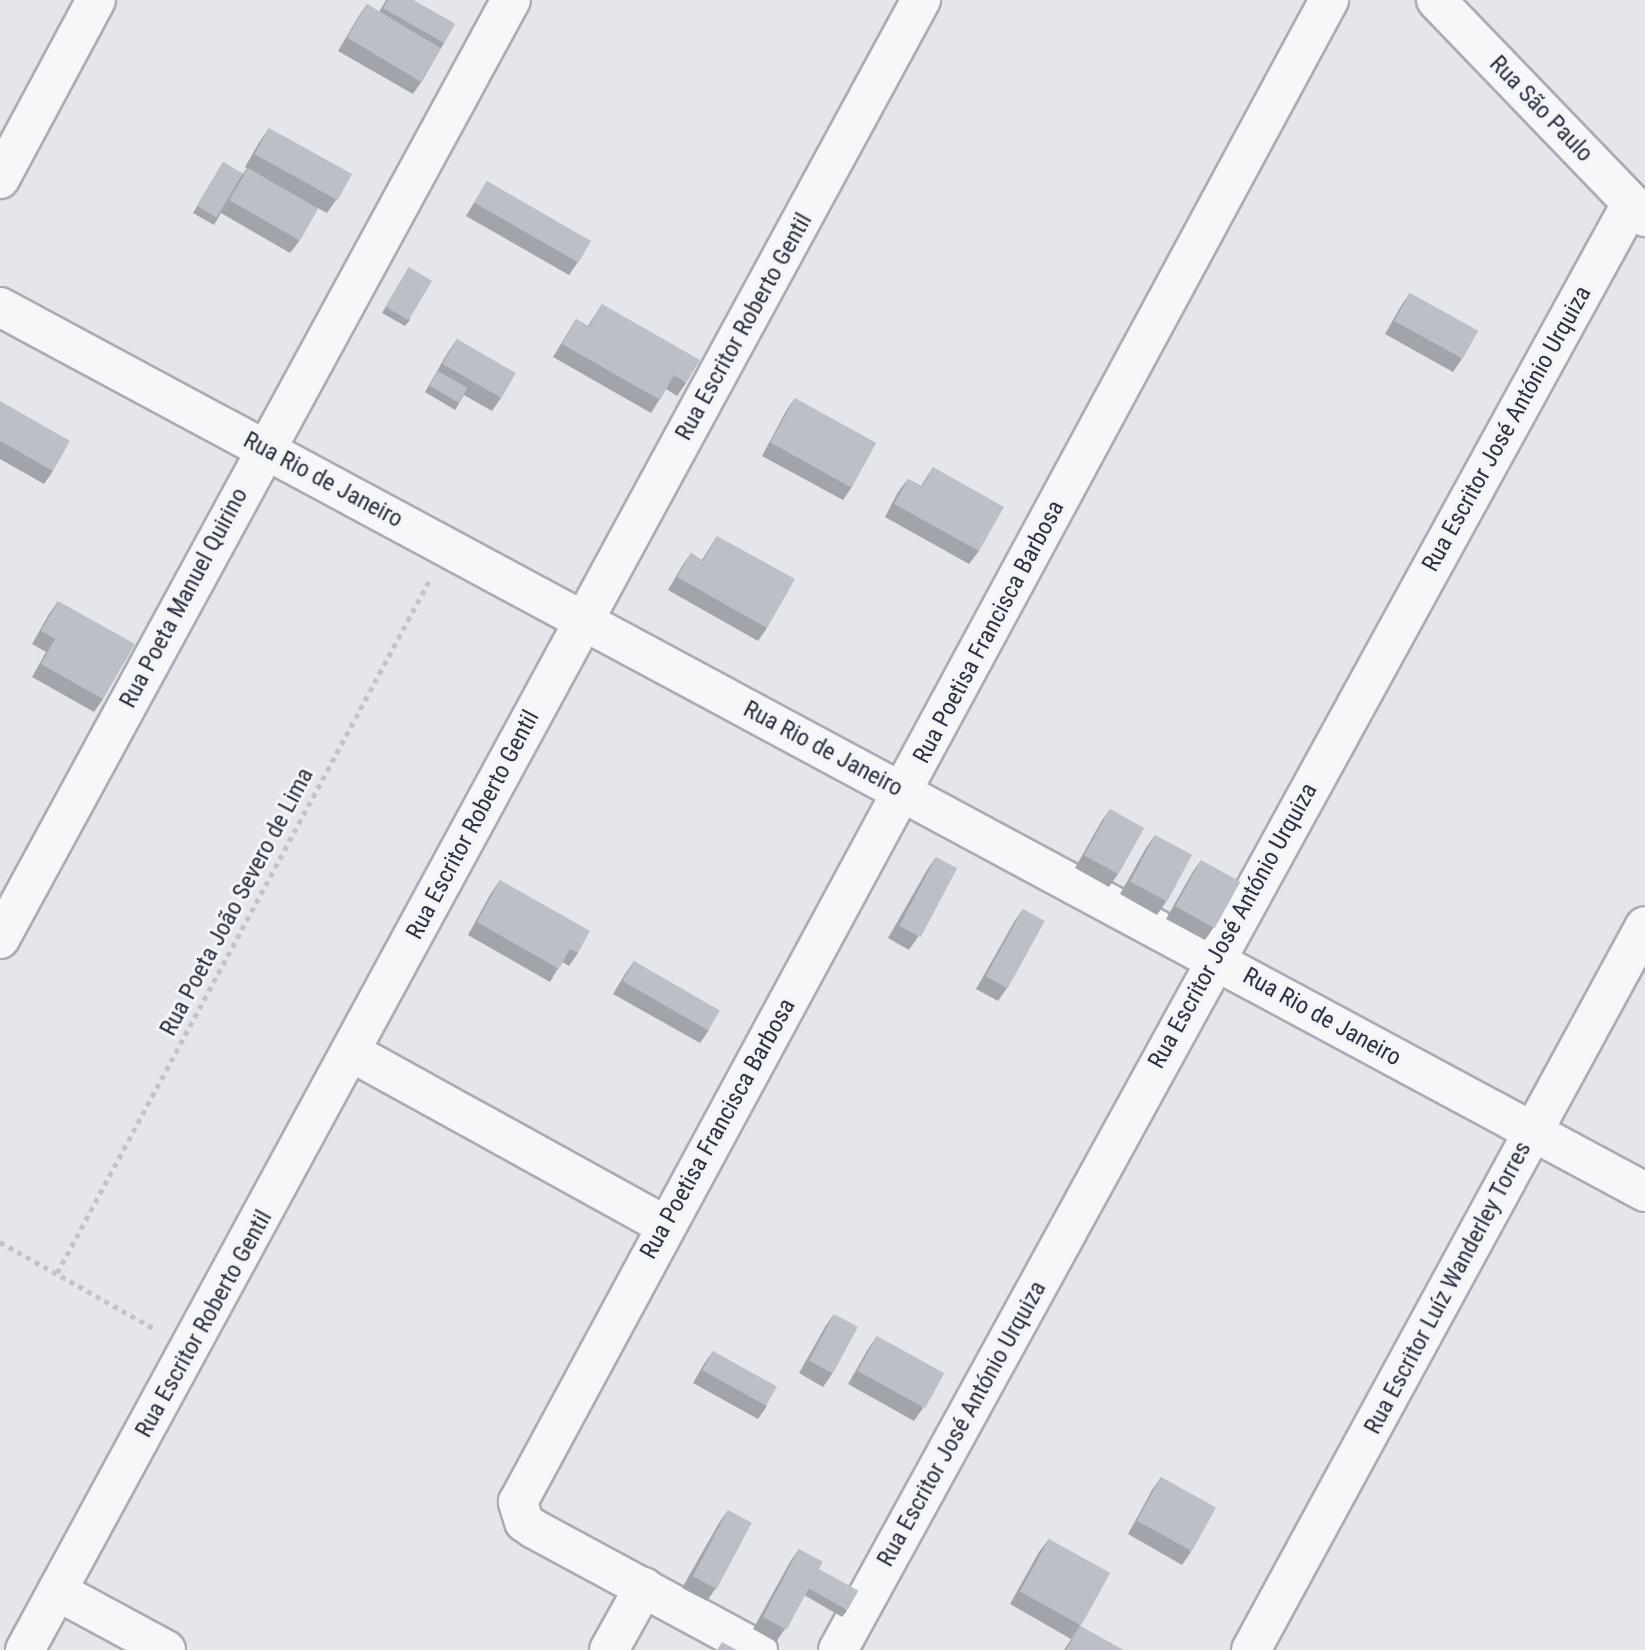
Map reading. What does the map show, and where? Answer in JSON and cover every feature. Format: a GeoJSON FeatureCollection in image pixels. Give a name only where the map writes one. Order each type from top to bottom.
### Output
{"type":"FeatureCollection","features":[{"type":"Feature","properties":{"kind":"street"},"geometry":{"type":"LineString","coordinates":[[0,179],[96,0]]}},
{"type":"Feature","properties":{"kind":"street","name":"Rua Poeta Manuel Quirino"},"geometry":{"type":"LineString","coordinates":[[0,939],[511,0]]}},
{"type":"Feature","properties":{"kind":"street","name":"Rua Escritor Roberto Gentil"},"geometry":{"type":"LineString","coordinates":[[25,1650],[191,1350],[921,0]]}},
{"type":"Feature","properties":{"kind":"street","name":"Rua Poetisa Francisca Barbosa"},"geometry":{"type":"LineString","coordinates":[[758,1650],[524,1522],[518,1502],[665,1225],[903,792],[1329,0]]}},
{"type":"Feature","properties":{"kind":"street","name":"Rua São Paulo"},"geometry":{"type":"LineString","coordinates":[[1436,0],[1638,210]]}},
{"type":"Feature","properties":{"kind":"street","name":"Rua Escritor José António Urquiza"},"geometry":{"type":"LineString","coordinates":[[838,1650],[1214,958],[1638,210]]}},
{"type":"Feature","properties":{"kind":"street","name":"Rua Rio de Janeiro"},"geometry":{"type":"LineString","coordinates":[[0,307],[1645,1192]]}},
{"type":"Feature","properties":{"kind":"street","name":"Rua Escritor Luíz Wanderley Torres"},"geometry":{"type":"LineString","coordinates":[[1251,1650],[1645,926]]}},
{"type":"Feature","properties":{"kind":"street"},"geometry":{"type":"LineString","coordinates":[[351,1052],[665,1225]]}},
{"type":"Feature","properties":{"kind":"street"},"geometry":{"type":"LineString","coordinates":[[609,1650],[644,1587]]}},
{"type":"Feature","properties":{"kind":"street"},"geometry":{"type":"LineString","coordinates":[[57,1591],[166,1650]]}},
{"type":"Feature","properties":{"kind":"path","name":"Rua Poeta João Severo de Lima"},"geometry":{"type":"LineString","coordinates":[[57,1273],[447,548]]}},
{"type":"Feature","properties":{"kind":"path"},"geometry":{"type":"LineString","coordinates":[[0,1242],[191,1350]]}},
{"type":"Feature","properties":{"kind":"building"},"geometry":{"type":"Polygon","coordinates":[[[388,0],[413,0],[455,24],[444,43],[383,8],[388,0]]]}},
{"type":"Feature","properties":{"kind":"building"},"geometry":{"type":"Polygon","coordinates":[[[367,4],[441,48],[421,82],[347,37],[367,4]]]}},
{"type":"Feature","properties":{"kind":"building"},"geometry":{"type":"Polygon","coordinates":[[[269,128],[352,174],[338,200],[254,154],[269,128]]]}},
{"type":"Feature","properties":{"kind":"building"},"geometry":{"type":"Polygon","coordinates":[[[223,162],[243,174],[216,218],[197,206],[223,162]]]}},
{"type":"Feature","properties":{"kind":"building"},"geometry":{"type":"Polygon","coordinates":[[[248,168],[318,208],[300,241],[230,200],[248,168]]]}},
{"type":"Feature","properties":{"kind":"building"},"geometry":{"type":"Polygon","coordinates":[[[487,181],[591,241],[578,263],[474,203],[487,181]]]}},
{"type":"Feature","properties":{"kind":"building"},"geometry":{"type":"Polygon","coordinates":[[[409,267],[432,281],[408,320],[385,306],[409,267]]]}},
{"type":"Feature","properties":{"kind":"building"},"geometry":{"type":"Polygon","coordinates":[[[1410,293],[1478,331],[1463,359],[1394,321],[1410,293]]]}},
{"type":"Feature","properties":{"kind":"building"},"geometry":{"type":"Polygon","coordinates":[[[602,304],[700,360],[686,383],[674,375],[660,400],[562,344],[576,319],[589,327],[602,304]]]}},
{"type":"Feature","properties":{"kind":"building"},"geometry":{"type":"Polygon","coordinates":[[[457,339],[516,373],[501,398],[442,364],[457,339]]]}},
{"type":"Feature","properties":{"kind":"building"},"geometry":{"type":"Polygon","coordinates":[[[438,371],[467,388],[459,403],[430,386],[438,371]]]}},
{"type":"Feature","properties":{"kind":"building"},"geometry":{"type":"Polygon","coordinates":[[[795,398],[876,443],[852,488],[770,443],[795,398]]]}},
{"type":"Feature","properties":{"kind":"building"},"geometry":{"type":"Polygon","coordinates":[[[0,401],[70,441],[53,471],[0,441],[0,401]]]}},
{"type":"Feature","properties":{"kind":"building"},"geometry":{"type":"Polygon","coordinates":[[[933,467],[1004,507],[979,551],[894,504],[908,479],[922,487],[933,467]]]}},
{"type":"Feature","properties":{"kind":"building"},"geometry":{"type":"Polygon","coordinates":[[[717,536],[795,579],[767,628],[677,577],[691,553],[703,561],[717,536]]]}},
{"type":"Feature","properties":{"kind":"building"},"geometry":{"type":"Polygon","coordinates":[[[58,601],[135,644],[103,699],[41,664],[55,639],[41,631],[58,601]]]}},
{"type":"Feature","properties":{"kind":"building"},"geometry":{"type":"Polygon","coordinates":[[[1110,809],[1144,828],[1118,874],[1084,855],[1110,809]]]}},
{"type":"Feature","properties":{"kind":"building"},"geometry":{"type":"Polygon","coordinates":[[[1155,835],[1192,855],[1167,902],[1130,882],[1155,835]]]}},
{"type":"Feature","properties":{"kind":"building"},"geometry":{"type":"Polygon","coordinates":[[[936,857],[957,868],[921,937],[899,926],[936,857]]]}},
{"type":"Feature","properties":{"kind":"building"},"geometry":{"type":"Polygon","coordinates":[[[1201,860],[1240,882],[1215,928],[1175,906],[1201,860]]]}},
{"type":"Feature","properties":{"kind":"building"},"geometry":{"type":"Polygon","coordinates":[[[500,880],[590,931],[578,953],[570,949],[559,969],[477,922],[500,880]]]}},
{"type":"Feature","properties":{"kind":"building"},"geometry":{"type":"Polygon","coordinates":[[[1023,909],[1045,921],[1008,988],[986,976],[1023,909]]]}},
{"type":"Feature","properties":{"kind":"building"},"geometry":{"type":"Polygon","coordinates":[[[634,961],[720,1010],[708,1030],[622,981],[634,961]]]}},
{"type":"Feature","properties":{"kind":"building"},"geometry":{"type":"Polygon","coordinates":[[[834,1314],[858,1327],[833,1373],[809,1361],[834,1314]]]}},
{"type":"Feature","properties":{"kind":"building"},"geometry":{"type":"Polygon","coordinates":[[[877,1336],[944,1373],[925,1408],[858,1371],[877,1336]]]}},
{"type":"Feature","properties":{"kind":"building"},"geometry":{"type":"Polygon","coordinates":[[[713,1351],[777,1386],[766,1406],[702,1370],[713,1351]]]}},
{"type":"Feature","properties":{"kind":"building"},"geometry":{"type":"Polygon","coordinates":[[[1161,1477],[1216,1508],[1192,1551],[1137,1521],[1161,1477]]]}},
{"type":"Feature","properties":{"kind":"building"},"geometry":{"type":"Polygon","coordinates":[[[728,1510],[752,1523],[717,1589],[693,1576],[728,1510]]]}},
{"type":"Feature","properties":{"kind":"building"},"geometry":{"type":"Polygon","coordinates":[[[1049,1539],[1110,1573],[1081,1625],[1020,1591],[1049,1539]]]}},
{"type":"Feature","properties":{"kind":"building"},"geometry":{"type":"Polygon","coordinates":[[[799,1549],[823,1562],[787,1630],[763,1617],[799,1549]]]}},
{"type":"Feature","properties":{"kind":"building"},"geometry":{"type":"Polygon","coordinates":[[[819,1569],[858,1591],[848,1610],[808,1588],[819,1569]]]}},
{"type":"Feature","properties":{"kind":"building"},"geometry":{"type":"Polygon","coordinates":[[[1080,1626],[1123,1650],[1066,1650],[1080,1626]]]}},
{"type":"Feature","properties":{"kind":"building"},"geometry":{"type":"Polygon","coordinates":[[[722,1642],[737,1650],[717,1650],[722,1642]]]}}]}
